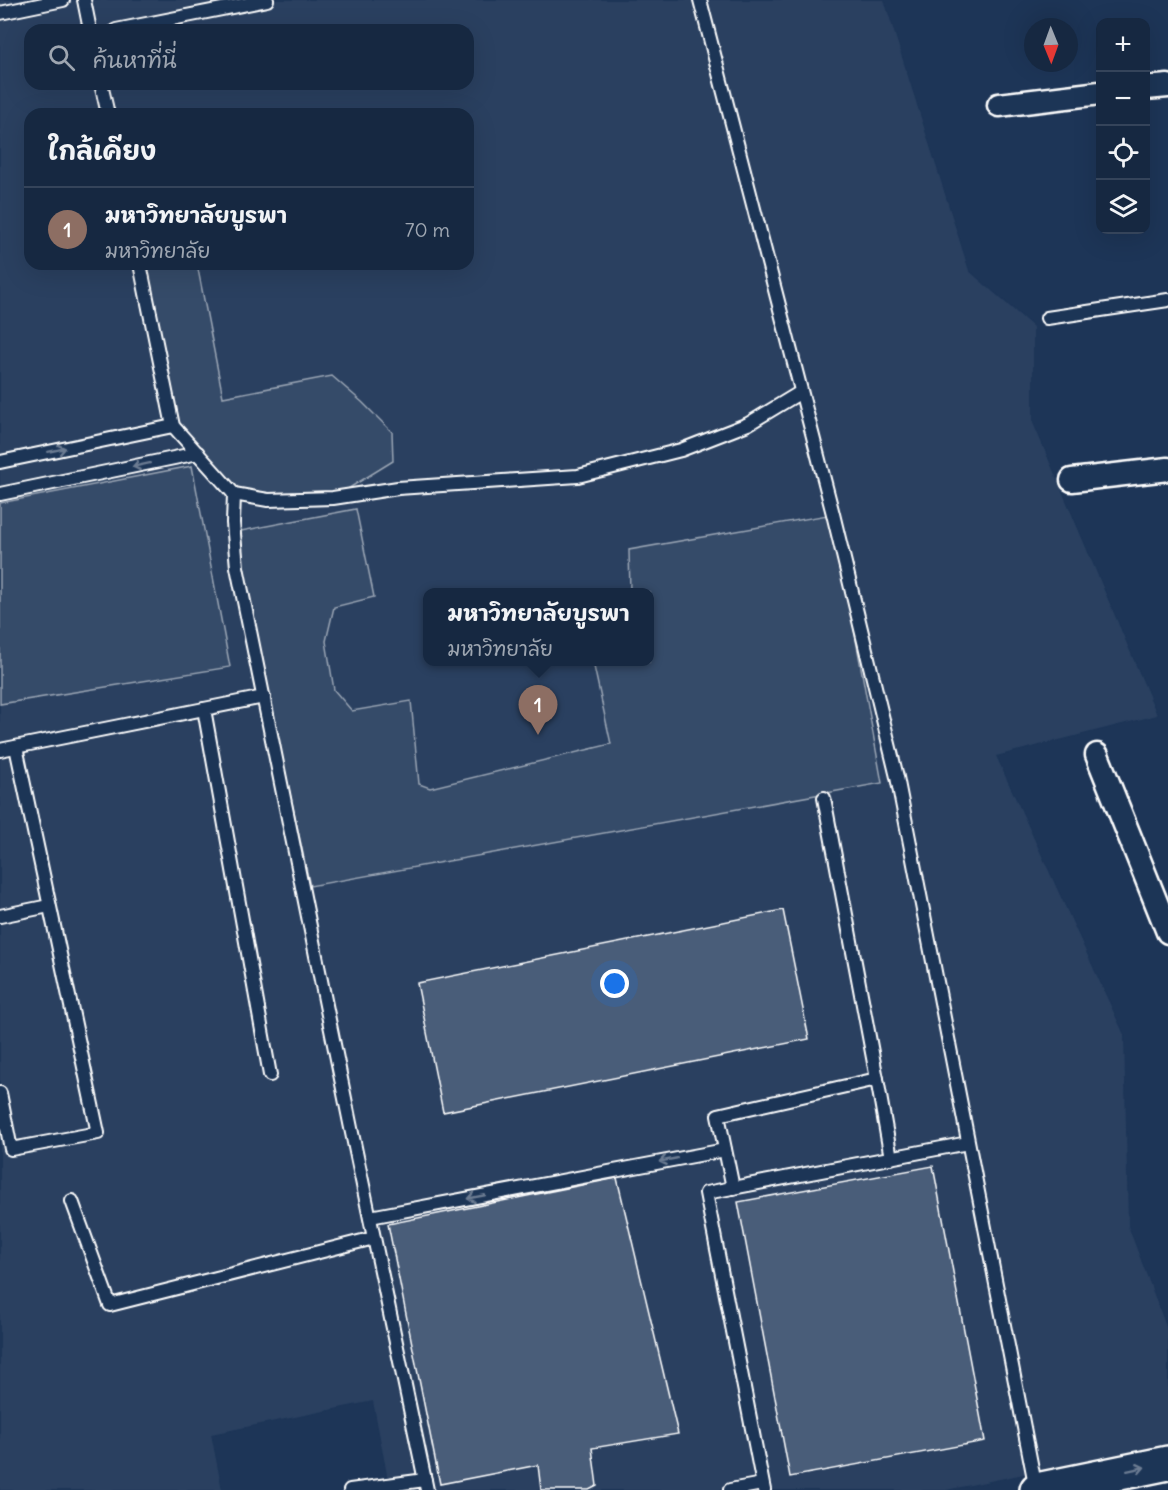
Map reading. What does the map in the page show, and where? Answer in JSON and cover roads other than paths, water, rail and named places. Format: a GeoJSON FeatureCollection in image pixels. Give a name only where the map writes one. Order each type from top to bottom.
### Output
{"type":"FeatureCollection","features":[{"type":"Feature","properties":{"kind":"main road"},"geometry":{"type":"LineString","coordinates":[[1037,1490],[1168,1463]]}},
{"type":"Feature","properties":{"kind":"street"},"geometry":{"type":"LineString","coordinates":[[1150,88],[1168,86]]}},
{"type":"Feature","properties":{"kind":"street"},"geometry":{"type":"LineString","coordinates":[[999,105],[1096,94]]}},
{"type":"Feature","properties":{"kind":"street"},"geometry":{"type":"LineString","coordinates":[[1072,480],[1168,469]]}},
{"type":"Feature","properties":{"kind":"street"},"geometry":{"type":"LineString","coordinates":[[1097,755],[1168,932]]}},
{"type":"Feature","properties":{"kind":"lane"},"geometry":{"type":"LineString","coordinates":[[0,13],[63,0]]}},
{"type":"Feature","properties":{"kind":"lane"},"geometry":{"type":"LineString","coordinates":[[84,0],[89,24]]}},
{"type":"Feature","properties":{"kind":"lane"},"geometry":{"type":"LineString","coordinates":[[146,24],[267,0]]}},
{"type":"Feature","properties":{"kind":"lane"},"geometry":{"type":"LineString","coordinates":[[700,0],[833,514],[897,777],[1037,1490]]}},
{"type":"Feature","properties":{"kind":"lane"},"geometry":{"type":"LineString","coordinates":[[102,90],[107,108]]}},
{"type":"Feature","properties":{"kind":"lane"},"geometry":{"type":"LineString","coordinates":[[141,270],[173,426],[234,494],[268,500],[333,498],[398,488],[578,476],[681,450],[748,424],[801,392]]}},
{"type":"Feature","properties":{"kind":"lane"},"geometry":{"type":"LineString","coordinates":[[1047,318],[1168,300]]}},
{"type":"Feature","properties":{"kind":"lane"},"geometry":{"type":"LineString","coordinates":[[0,462],[173,426]]}},
{"type":"Feature","properties":{"kind":"lane"},"geometry":{"type":"LineString","coordinates":[[0,494],[198,453]]}},
{"type":"Feature","properties":{"kind":"lane"},"geometry":{"type":"LineString","coordinates":[[234,494],[233,523],[237,567],[349,1122],[426,1485],[350,1490]]}},
{"type":"Feature","properties":{"kind":"lane"},"geometry":{"type":"LineString","coordinates":[[0,750],[264,697]]}},
{"type":"Feature","properties":{"kind":"lane"},"geometry":{"type":"LineString","coordinates":[[204,709],[270,1075]]}},
{"type":"Feature","properties":{"kind":"lane"},"geometry":{"type":"LineString","coordinates":[[0,1093],[11,1149],[98,1133],[16,747]]}},
{"type":"Feature","properties":{"kind":"lane"},"geometry":{"type":"LineString","coordinates":[[824,798],[891,1158]]}},
{"type":"Feature","properties":{"kind":"lane"},"geometry":{"type":"LineString","coordinates":[[0,916],[50,906]]}},
{"type":"Feature","properties":{"kind":"lane"},"geometry":{"type":"LineString","coordinates":[[732,1188],[718,1115],[877,1079]]}},
{"type":"Feature","properties":{"kind":"lane"},"geometry":{"type":"LineString","coordinates":[[730,1490],[763,1487],[706,1193],[968,1143]]}},
{"type":"Feature","properties":{"kind":"lane"},"geometry":{"type":"LineString","coordinates":[[370,1217],[725,1150]]}},
{"type":"Feature","properties":{"kind":"lane"},"geometry":{"type":"LineString","coordinates":[[72,1202],[110,1305],[374,1238]]}},
{"type":"Feature","properties":{"kind":"place","name":"มหาวิทยาลัยบูรพา"},"geometry":{"type":"Point","coordinates":[538,735]}}]}
